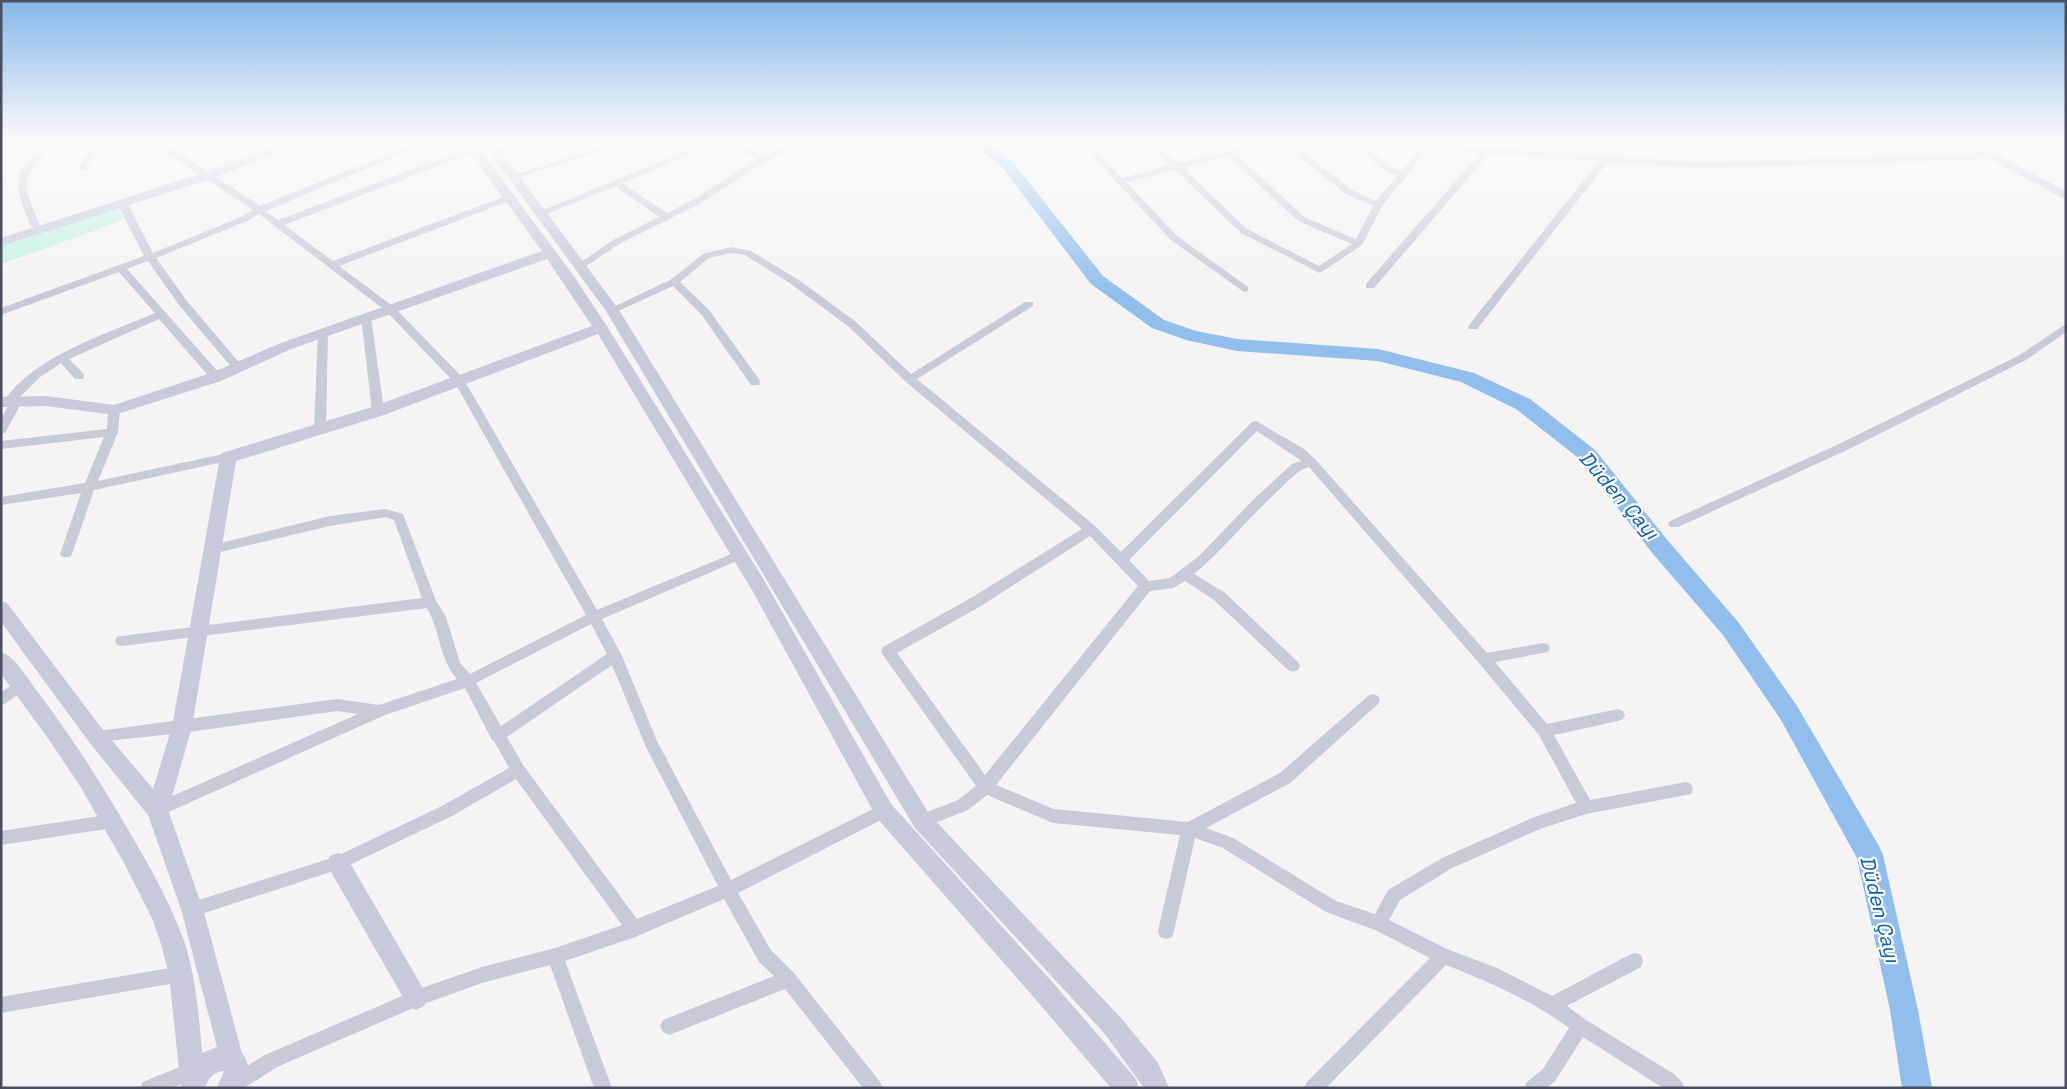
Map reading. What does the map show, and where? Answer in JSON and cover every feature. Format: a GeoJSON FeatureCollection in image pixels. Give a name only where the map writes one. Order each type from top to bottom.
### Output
{"type":"FeatureCollection","features":[{"type":"Feature","properties":{"kind":"main road"},"geometry":{"type":"LineString","coordinates":[[1,236],[137,194]]}},
{"type":"Feature","properties":{"kind":"main road"},"geometry":{"type":"LineString","coordinates":[[1,242],[147,194]]}},
{"type":"Feature","properties":{"kind":"main road"},"geometry":{"type":"LineString","coordinates":[[508,194],[601,328],[740,556],[884,811],[901,834],[930,862],[1061,1008],[1127,1088]]}},
{"type":"Feature","properties":{"kind":"main road"},"geometry":{"type":"LineString","coordinates":[[527,194],[612,310],[922,821],[1113,1026],[1149,1072],[1157,1088]]}},
{"type":"Feature","properties":{"kind":"main road"},"geometry":{"type":"LineString","coordinates":[[525,219],[541,213]]}},
{"type":"Feature","properties":{"kind":"main road"},"geometry":{"type":"LineString","coordinates":[[9,402],[46,401],[114,410],[216,377],[323,332],[550,253]]}},
{"type":"Feature","properties":{"kind":"main road"},"geometry":{"type":"LineString","coordinates":[[157,810],[182,727],[228,457],[378,411],[601,328]]}},
{"type":"Feature","properties":{"kind":"main road"},"geometry":{"type":"LineString","coordinates":[[1,608],[96,736],[157,810],[192,909],[234,1080]]}},
{"type":"Feature","properties":{"kind":"main road"},"geometry":{"type":"LineString","coordinates":[[1,660],[22,685],[113,821],[162,912],[181,974],[196,1077]]}},
{"type":"Feature","properties":{"kind":"main road"},"geometry":{"type":"LineString","coordinates":[[901,834],[922,821]]}},
{"type":"Feature","properties":{"kind":"main road"},"geometry":{"type":"LineString","coordinates":[[338,863],[416,998]]}},
{"type":"Feature","properties":{"kind":"main road"},"geometry":{"type":"LineString","coordinates":[[196,1077],[220,1058],[234,1080]]}},
{"type":"Feature","properties":{"kind":"street"},"geometry":{"type":"LineString","coordinates":[[23,194],[35,226]]}},
{"type":"Feature","properties":{"kind":"street"},"geometry":{"type":"LineString","coordinates":[[235,194],[259,210],[390,309],[459,381],[615,656],[651,743],[765,956],[788,979],[874,1088]]}},
{"type":"Feature","properties":{"kind":"street"},"geometry":{"type":"LineString","coordinates":[[1,312],[150,257],[244,219],[259,210],[298,194]]}},
{"type":"Feature","properties":{"kind":"street"},"geometry":{"type":"LineString","coordinates":[[277,224],[356,194]]}},
{"type":"Feature","properties":{"kind":"street"},"geometry":{"type":"LineString","coordinates":[[541,213],[589,194]]}},
{"type":"Feature","properties":{"kind":"street"},"geometry":{"type":"LineString","coordinates":[[632,194],[666,217]]}},
{"type":"Feature","properties":{"kind":"street"},"geometry":{"type":"LineString","coordinates":[[579,266],[616,242],[709,194]]}},
{"type":"Feature","properties":{"kind":"street"},"geometry":{"type":"LineString","coordinates":[[1133,194],[1174,238],[1244,289]]}},
{"type":"Feature","properties":{"kind":"street"},"geometry":{"type":"LineString","coordinates":[[1205,194],[1244,231],[1320,270],[1359,243],[1378,205],[1387,194]]}},
{"type":"Feature","properties":{"kind":"street"},"geometry":{"type":"LineString","coordinates":[[1274,194],[1301,219],[1359,243]]}},
{"type":"Feature","properties":{"kind":"street"},"geometry":{"type":"LineString","coordinates":[[1353,194],[1378,205]]}},
{"type":"Feature","properties":{"kind":"street"},"geometry":{"type":"LineString","coordinates":[[1370,286],[1450,194]]}},
{"type":"Feature","properties":{"kind":"street"},"geometry":{"type":"LineString","coordinates":[[1473,327],[1578,194]]}},
{"type":"Feature","properties":{"kind":"street"},"geometry":{"type":"LineString","coordinates":[[332,266],[510,198]]}},
{"type":"Feature","properties":{"kind":"street"},"geometry":{"type":"LineString","coordinates":[[122,203],[150,257],[182,303],[237,367]]}},
{"type":"Feature","properties":{"kind":"street"},"geometry":{"type":"LineString","coordinates":[[612,310],[674,282],[706,256],[731,250],[748,253],[795,282],[852,324],[910,379],[1091,529],[1146,586]]}},
{"type":"Feature","properties":{"kind":"street"},"geometry":{"type":"LineString","coordinates":[[121,268],[216,377]]}},
{"type":"Feature","properties":{"kind":"street"},"geometry":{"type":"LineString","coordinates":[[674,282],[705,312],[755,382]]}},
{"type":"Feature","properties":{"kind":"street"},"geometry":{"type":"LineString","coordinates":[[910,379],[1029,304]]}},
{"type":"Feature","properties":{"kind":"street"},"geometry":{"type":"LineString","coordinates":[[1,430],[9,402],[36,374],[62,358],[161,314]]}},
{"type":"Feature","properties":{"kind":"street"},"geometry":{"type":"LineString","coordinates":[[366,317],[378,411]]}},
{"type":"Feature","properties":{"kind":"street"},"geometry":{"type":"LineString","coordinates":[[1674,524],[1843,447],[2022,358],[2066,327]]}},
{"type":"Feature","properties":{"kind":"street"},"geometry":{"type":"LineString","coordinates":[[320,429],[323,332]]}},
{"type":"Feature","properties":{"kind":"street"},"geometry":{"type":"LineString","coordinates":[[62,358],[79,376]]}},
{"type":"Feature","properties":{"kind":"street"},"geometry":{"type":"LineString","coordinates":[[66,554],[112,432],[114,410]]}},
{"type":"Feature","properties":{"kind":"street"},"geometry":{"type":"LineString","coordinates":[[1121,560],[1256,425],[1300,452],[1311,462],[1484,659],[1544,731],[1586,807]]}},
{"type":"Feature","properties":{"kind":"street"},"geometry":{"type":"LineString","coordinates":[[1,445],[112,432]]}},
{"type":"Feature","properties":{"kind":"street"},"geometry":{"type":"LineString","coordinates":[[1,501],[90,487],[228,457]]}},
{"type":"Feature","properties":{"kind":"street"},"geometry":{"type":"LineString","coordinates":[[922,821],[963,806],[985,787],[1146,586],[1173,583],[1203,559],[1258,502],[1296,467],[1311,462]]}},
{"type":"Feature","properties":{"kind":"street"},"geometry":{"type":"LineString","coordinates":[[212,549],[330,521],[386,513],[399,518],[430,602],[439,617],[454,666],[468,681],[497,736],[518,770],[635,929]]}},
{"type":"Feature","properties":{"kind":"street"},"geometry":{"type":"LineString","coordinates":[[1091,529],[976,602],[888,651],[985,787],[1052,816],[1189,829],[1228,843],[1332,907],[1378,923],[1444,956],[1491,974],[1552,1005],[1580,1026],[1668,1080],[1676,1088]]}},
{"type":"Feature","properties":{"kind":"street"},"geometry":{"type":"LineString","coordinates":[[157,810],[380,710],[468,681],[594,617],[740,556]]}},
{"type":"Feature","properties":{"kind":"street"},"geometry":{"type":"LineString","coordinates":[[1184,574],[1220,596],[1293,666]]}},
{"type":"Feature","properties":{"kind":"street"},"geometry":{"type":"LineString","coordinates":[[122,641],[430,602]]}},
{"type":"Feature","properties":{"kind":"street"},"geometry":{"type":"LineString","coordinates":[[1484,659],[1543,648]]}},
{"type":"Feature","properties":{"kind":"street"},"geometry":{"type":"LineString","coordinates":[[497,736],[615,656]]}},
{"type":"Feature","properties":{"kind":"street"},"geometry":{"type":"LineString","coordinates":[[1,700],[22,685]]}},
{"type":"Feature","properties":{"kind":"street"},"geometry":{"type":"LineString","coordinates":[[1166,931],[1189,829],[1286,778],[1373,700]]}},
{"type":"Feature","properties":{"kind":"street"},"geometry":{"type":"LineString","coordinates":[[96,736],[182,727],[337,705],[380,710]]}},
{"type":"Feature","properties":{"kind":"street"},"geometry":{"type":"LineString","coordinates":[[1544,731],[1618,715]]}},
{"type":"Feature","properties":{"kind":"street"},"geometry":{"type":"LineString","coordinates":[[192,909],[338,863],[447,811],[518,770]]}},
{"type":"Feature","properties":{"kind":"street"},"geometry":{"type":"LineString","coordinates":[[1378,923],[1394,895],[1448,863],[1537,823],[1586,807],[1686,789]]}},
{"type":"Feature","properties":{"kind":"street"},"geometry":{"type":"LineString","coordinates":[[234,1080],[271,1061],[416,998],[482,975],[555,956],[635,929],[728,890],[884,811]]}},
{"type":"Feature","properties":{"kind":"street"},"geometry":{"type":"LineString","coordinates":[[1,838],[113,821]]}},
{"type":"Feature","properties":{"kind":"street"},"geometry":{"type":"LineString","coordinates":[[555,956],[602,1088]]}},
{"type":"Feature","properties":{"kind":"street"},"geometry":{"type":"LineString","coordinates":[[1313,1088],[1444,956]]}},
{"type":"Feature","properties":{"kind":"street"},"geometry":{"type":"LineString","coordinates":[[1552,1005],[1636,961]]}},
{"type":"Feature","properties":{"kind":"street"},"geometry":{"type":"LineString","coordinates":[[1,1005],[181,974]]}},
{"type":"Feature","properties":{"kind":"street"},"geometry":{"type":"LineString","coordinates":[[669,1026],[788,979]]}},
{"type":"Feature","properties":{"kind":"street"},"geometry":{"type":"LineString","coordinates":[[1533,1088],[1549,1075],[1580,1026]]}},
{"type":"Feature","properties":{"kind":"street"},"geometry":{"type":"LineString","coordinates":[[149,1088],[196,1077]]}},
{"type":"Feature","properties":{"kind":"green space"},"geometry":{"type":"Polygon","coordinates":[[[116,208],[119,209],[124,220],[1,264],[1,246],[116,208]]]}},
{"type":"Feature","properties":{"kind":"waterway","name":"Düden Çayı"},"geometry":{"type":"LineString","coordinates":[[1030,194],[1097,280],[1158,324],[1192,336],[1237,345],[1378,355],[1467,377],[1523,404],[1588,455],[1661,548],[1731,629],[1789,713],[1870,855],[1904,1010],[1917,1088]]}}]}
